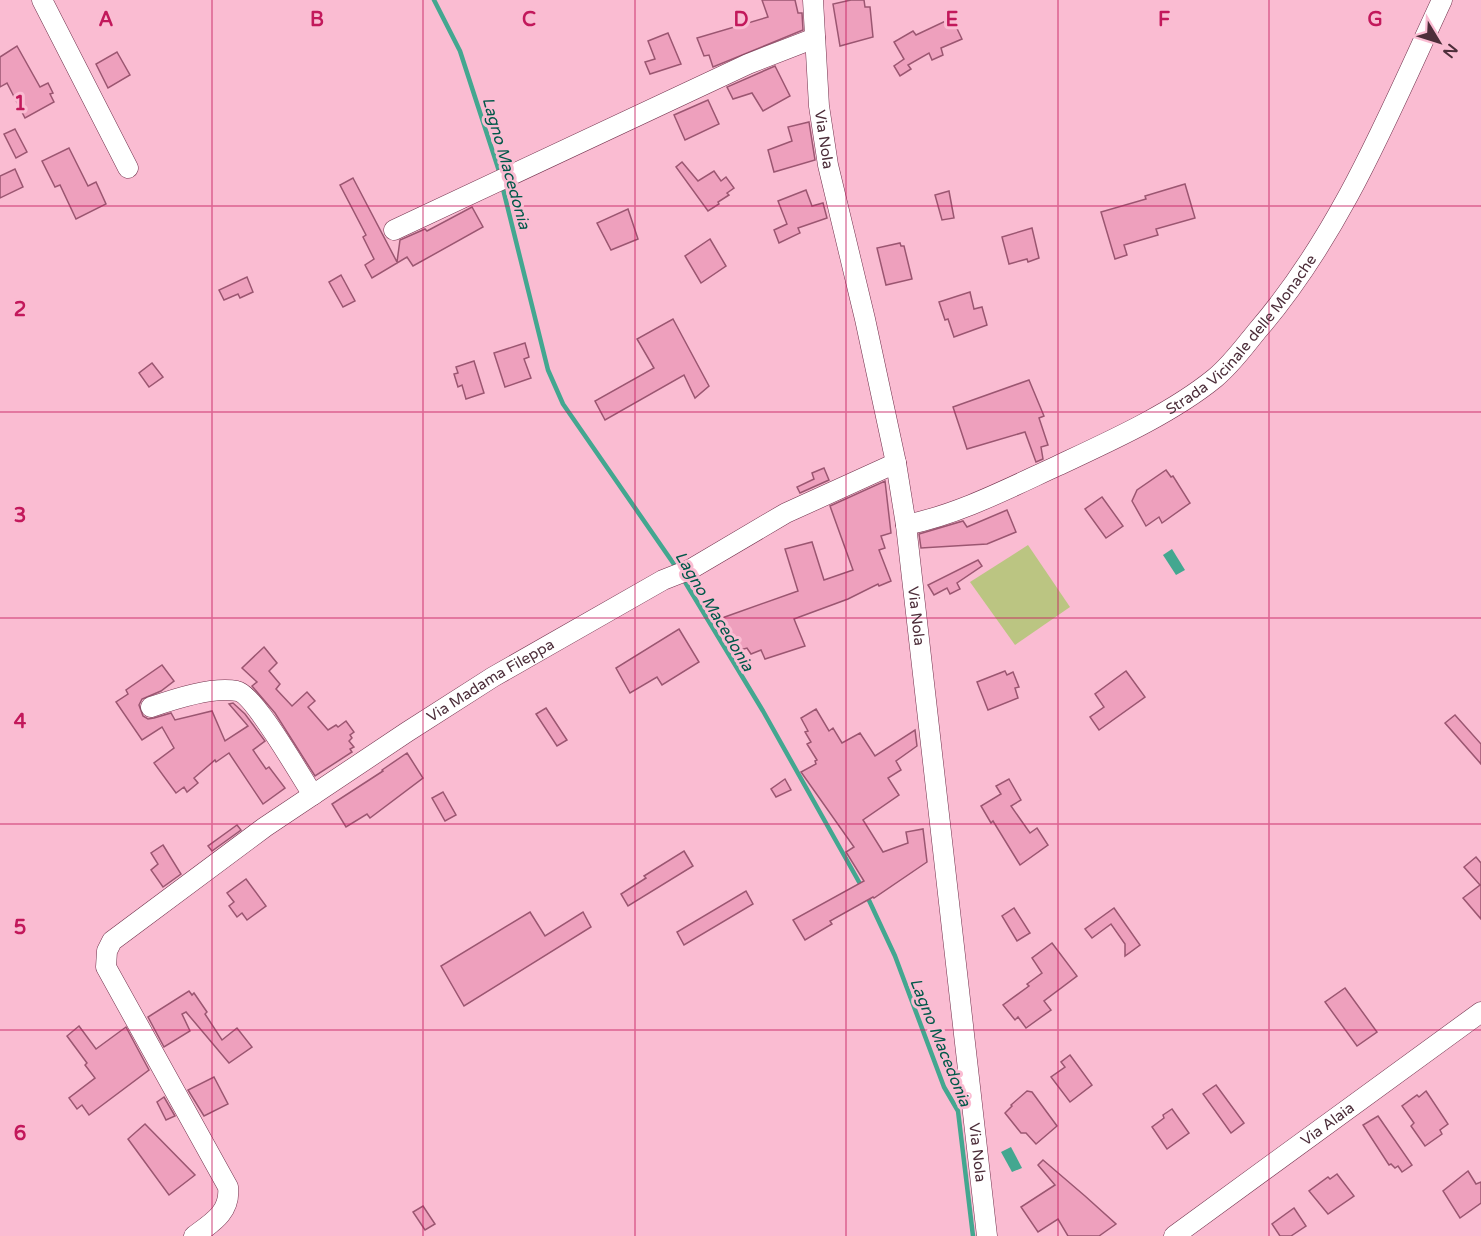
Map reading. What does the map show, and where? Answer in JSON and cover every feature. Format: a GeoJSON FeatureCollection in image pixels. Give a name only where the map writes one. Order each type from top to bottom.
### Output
{"type":"FeatureCollection","features":[{"type":"Feature","properties":{"kind":"street"},"geometry":{"type":"LineString","coordinates":[[42,0],[129,168]]}},
{"type":"Feature","properties":{"kind":"street","name":"Via Nola"},"geometry":{"type":"LineString","coordinates":[[813,0],[819,106],[828,165],[865,319],[896,463],[906,525],[987,1236]]}},
{"type":"Feature","properties":{"kind":"street","name":"Strada Vicinale delle Monache"},"geometry":{"type":"LineString","coordinates":[[906,525],[959,511],[1083,454],[1192,395],[1224,369],[1276,309],[1318,246],[1357,180],[1442,0]]}},
{"type":"Feature","properties":{"kind":"street"},"geometry":{"type":"LineString","coordinates":[[394,230],[748,64],[814,38]]}},
{"type":"Feature","properties":{"kind":"street","name":"Via Madama Fileppa"},"geometry":{"type":"LineString","coordinates":[[194,1236],[224,1211],[229,1196],[228,1187],[106,967],[107,951],[112,941],[265,827],[493,677],[663,580],[691,569],[786,513],[896,463]]}},
{"type":"Feature","properties":{"kind":"street"},"geometry":{"type":"LineString","coordinates":[[151,707],[203,692],[237,691],[244,694],[273,732],[313,795]]}},
{"type":"Feature","properties":{"kind":"street","name":"Via Alaia"},"geometry":{"type":"LineString","coordinates":[[1174,1236],[1481,1012]]}},
{"type":"Feature","properties":{"kind":"shaded area"},"geometry":{"type":"Polygon","coordinates":[[[1028,545],[1070,607],[1015,645],[970,582],[1028,545]]]}},
{"type":"Feature","properties":{"kind":"shaded area"},"geometry":{"type":"Polygon","coordinates":[[[1172,549],[1185,570],[1176,575],[1163,555],[1172,549]]]}},
{"type":"Feature","properties":{"kind":"shaded area"},"geometry":{"type":"Polygon","coordinates":[[[1011,1147],[1022,1168],[1012,1172],[1001,1152],[1011,1147]]]}},
{"type":"Feature","properties":{"kind":"building"},"geometry":{"type":"Polygon","coordinates":[[[762,0],[795,0],[798,13],[802,13],[803,30],[713,67],[709,55],[704,56],[697,38],[768,17],[762,0]]]}},
{"type":"Feature","properties":{"kind":"building"},"geometry":{"type":"Polygon","coordinates":[[[864,0],[865,7],[870,7],[873,37],[840,46],[833,4],[864,0]]]}},
{"type":"Feature","properties":{"kind":"building"},"geometry":{"type":"Polygon","coordinates":[[[952,18],[962,39],[941,48],[943,55],[932,60],[929,53],[908,65],[911,69],[900,76],[894,66],[904,59],[894,42],[913,31],[916,35],[952,18]]]}},
{"type":"Feature","properties":{"kind":"building"},"geometry":{"type":"Polygon","coordinates":[[[668,33],[681,64],[650,74],[645,62],[655,59],[648,41],[668,33]]]}},
{"type":"Feature","properties":{"kind":"building"},"geometry":{"type":"Polygon","coordinates":[[[17,46],[40,87],[48,83],[54,102],[25,118],[7,83],[0,87],[0,57],[17,46]]]}},
{"type":"Feature","properties":{"kind":"building"},"geometry":{"type":"Polygon","coordinates":[[[117,52],[130,75],[108,88],[96,64],[117,52]]]}},
{"type":"Feature","properties":{"kind":"building"},"geometry":{"type":"Polygon","coordinates":[[[775,66],[790,96],[763,111],[752,93],[733,99],[727,87],[775,66]]]}},
{"type":"Feature","properties":{"kind":"building"},"geometry":{"type":"Polygon","coordinates":[[[708,100],[719,124],[685,140],[674,115],[708,100]]]}},
{"type":"Feature","properties":{"kind":"building"},"geometry":{"type":"Polygon","coordinates":[[[809,122],[815,160],[774,172],[768,150],[792,141],[788,127],[809,122]]]}},
{"type":"Feature","properties":{"kind":"building"},"geometry":{"type":"Polygon","coordinates":[[[15,129],[27,152],[16,158],[4,134],[15,129]]]}},
{"type":"Feature","properties":{"kind":"building"},"geometry":{"type":"Polygon","coordinates":[[[69,148],[88,186],[96,182],[106,204],[76,219],[60,185],[55,187],[42,161],[69,148]]]}},
{"type":"Feature","properties":{"kind":"building"},"geometry":{"type":"Polygon","coordinates":[[[682,162],[698,181],[714,171],[721,181],[726,177],[734,188],[727,193],[729,195],[718,202],[719,204],[708,211],[676,167],[682,162]]]}},
{"type":"Feature","properties":{"kind":"building"},"geometry":{"type":"Polygon","coordinates":[[[15,169],[23,187],[0,198],[0,176],[15,169]]]}},
{"type":"Feature","properties":{"kind":"building"},"geometry":{"type":"Polygon","coordinates":[[[353,178],[397,262],[400,240],[425,229],[427,231],[472,207],[483,227],[413,266],[407,257],[372,278],[365,265],[374,259],[363,237],[366,235],[340,185],[353,178]]]}},
{"type":"Feature","properties":{"kind":"building"},"geometry":{"type":"Polygon","coordinates":[[[1185,184],[1195,218],[1156,229],[1158,235],[1124,245],[1127,255],[1115,259],[1101,212],[1146,199],[1145,196],[1185,184]]]}},
{"type":"Feature","properties":{"kind":"building"},"geometry":{"type":"Polygon","coordinates":[[[806,190],[812,206],[823,203],[827,218],[798,228],[800,233],[779,243],[774,230],[787,224],[778,201],[806,190]]]}},
{"type":"Feature","properties":{"kind":"building"},"geometry":{"type":"Polygon","coordinates":[[[949,191],[954,218],[942,220],[935,195],[949,191]]]}},
{"type":"Feature","properties":{"kind":"building"},"geometry":{"type":"Polygon","coordinates":[[[628,209],[638,239],[611,250],[597,223],[628,209]]]}},
{"type":"Feature","properties":{"kind":"building"},"geometry":{"type":"Polygon","coordinates":[[[1032,228],[1039,258],[1009,264],[1002,237],[1032,228]]]}},
{"type":"Feature","properties":{"kind":"building"},"geometry":{"type":"Polygon","coordinates":[[[710,239],[726,266],[701,283],[685,256],[710,239]]]}},
{"type":"Feature","properties":{"kind":"building"},"geometry":{"type":"Polygon","coordinates":[[[900,243],[904,246],[912,279],[886,285],[877,248],[900,243]]]}},
{"type":"Feature","properties":{"kind":"building"},"geometry":{"type":"Polygon","coordinates":[[[341,275],[355,301],[343,307],[329,282],[341,275]]]}},
{"type":"Feature","properties":{"kind":"building"},"geometry":{"type":"Polygon","coordinates":[[[247,277],[253,292],[240,298],[238,294],[224,300],[219,290],[247,277]]]}},
{"type":"Feature","properties":{"kind":"building"},"geometry":{"type":"Polygon","coordinates":[[[970,292],[974,309],[982,307],[987,325],[954,337],[939,302],[970,292]]]}},
{"type":"Feature","properties":{"kind":"building"},"geometry":{"type":"Polygon","coordinates":[[[673,319],[709,386],[695,398],[684,375],[605,420],[595,401],[654,368],[637,339],[673,319]]]}},
{"type":"Feature","properties":{"kind":"building"},"geometry":{"type":"Polygon","coordinates":[[[525,343],[529,357],[524,359],[531,378],[505,387],[494,353],[525,343]]]}},
{"type":"Feature","properties":{"kind":"building"},"geometry":{"type":"Polygon","coordinates":[[[474,361],[484,393],[466,399],[462,385],[458,387],[454,374],[458,373],[456,367],[474,361]]]}},
{"type":"Feature","properties":{"kind":"building"},"geometry":{"type":"Polygon","coordinates":[[[152,363],[163,377],[149,387],[139,373],[152,363]]]}},
{"type":"Feature","properties":{"kind":"building"},"geometry":{"type":"Polygon","coordinates":[[[1029,380],[1044,416],[1039,418],[1048,445],[1041,447],[1043,459],[1036,462],[1025,432],[967,449],[953,407],[1029,380]]]}},
{"type":"Feature","properties":{"kind":"building"},"geometry":{"type":"Polygon","coordinates":[[[824,468],[829,480],[800,493],[797,487],[814,479],[812,473],[824,468]]]}},
{"type":"Feature","properties":{"kind":"building"},"geometry":{"type":"Polygon","coordinates":[[[1166,470],[1171,477],[1173,476],[1190,503],[1162,523],[1159,517],[1146,526],[1132,501],[1137,490],[1166,470]]]}},
{"type":"Feature","properties":{"kind":"building"},"geometry":{"type":"Polygon","coordinates":[[[885,481],[891,533],[881,536],[885,548],[879,550],[891,581],[879,586],[878,584],[848,599],[794,619],[805,646],[765,659],[761,650],[751,654],[747,648],[740,650],[722,618],[798,591],[785,549],[812,542],[824,580],[853,570],[830,506],[885,481]]]}},
{"type":"Feature","properties":{"kind":"building"},"geometry":{"type":"Polygon","coordinates":[[[1102,497],[1123,526],[1106,538],[1085,509],[1102,497]]]}},
{"type":"Feature","properties":{"kind":"building"},"geometry":{"type":"Polygon","coordinates":[[[1007,510],[1016,532],[987,544],[921,548],[919,534],[963,521],[967,527],[1007,510]]]}},
{"type":"Feature","properties":{"kind":"building"},"geometry":{"type":"Polygon","coordinates":[[[978,560],[982,566],[957,583],[960,589],[950,594],[947,588],[934,595],[928,585],[978,560]]]}},
{"type":"Feature","properties":{"kind":"building"},"geometry":{"type":"Polygon","coordinates":[[[679,629],[699,662],[662,685],[657,677],[630,693],[616,668],[679,629]]]}},
{"type":"Feature","properties":{"kind":"building"},"geometry":{"type":"Polygon","coordinates":[[[264,647],[277,663],[269,671],[280,684],[276,689],[292,706],[307,692],[315,701],[308,707],[328,730],[346,721],[354,732],[350,735],[352,738],[349,741],[354,747],[350,749],[352,752],[315,776],[275,713],[252,686],[257,682],[242,668],[264,647]]]}},
{"type":"Feature","properties":{"kind":"building"},"geometry":{"type":"Polygon","coordinates":[[[162,665],[174,681],[161,691],[142,699],[139,705],[143,716],[148,719],[171,713],[175,720],[212,711],[225,741],[248,726],[229,704],[233,703],[245,714],[265,741],[253,750],[266,769],[269,767],[285,788],[263,804],[229,753],[216,762],[215,760],[194,778],[198,783],[187,792],[184,787],[176,793],[154,763],[174,748],[162,727],[142,740],[116,702],[128,694],[126,690],[162,665]]]}},
{"type":"Feature","properties":{"kind":"building"},"geometry":{"type":"Polygon","coordinates":[[[1005,671],[1007,675],[1013,672],[1019,687],[1015,688],[1018,698],[988,710],[977,682],[1005,671]]]}},
{"type":"Feature","properties":{"kind":"building"},"geometry":{"type":"Polygon","coordinates":[[[1126,671],[1145,697],[1099,730],[1090,717],[1104,707],[1095,694],[1126,671]]]}},
{"type":"Feature","properties":{"kind":"building"},"geometry":{"type":"Polygon","coordinates":[[[546,708],[567,740],[557,746],[536,714],[546,708]]]}},
{"type":"Feature","properties":{"kind":"building"},"geometry":{"type":"Polygon","coordinates":[[[816,709],[829,731],[833,728],[842,743],[860,733],[875,756],[915,730],[917,746],[896,761],[901,770],[888,778],[899,795],[863,820],[883,852],[908,843],[906,832],[923,829],[927,862],[874,898],[830,921],[832,924],[805,940],[793,920],[864,881],[846,852],[854,847],[801,772],[816,764],[817,760],[807,744],[811,742],[801,718],[816,709]]]}},
{"type":"Feature","properties":{"kind":"building"},"geometry":{"type":"Polygon","coordinates":[[[1455,715],[1481,744],[1481,764],[1445,723],[1455,715]]]}},
{"type":"Feature","properties":{"kind":"building"},"geometry":{"type":"Polygon","coordinates":[[[407,753],[423,778],[370,818],[367,814],[346,827],[332,804],[407,753]]]}},
{"type":"Feature","properties":{"kind":"building"},"geometry":{"type":"Polygon","coordinates":[[[785,779],[791,790],[776,797],[771,789],[785,779]]]}},
{"type":"Feature","properties":{"kind":"building"},"geometry":{"type":"Polygon","coordinates":[[[1009,779],[1021,800],[1011,806],[1030,833],[1037,828],[1048,845],[1020,865],[981,806],[1001,794],[996,786],[1009,779]]]}},
{"type":"Feature","properties":{"kind":"building"},"geometry":{"type":"Polygon","coordinates":[[[443,792],[456,815],[445,821],[432,798],[443,792]]]}},
{"type":"Feature","properties":{"kind":"building"},"geometry":{"type":"Polygon","coordinates":[[[237,825],[241,830],[212,851],[208,846],[237,825]]]}},
{"type":"Feature","properties":{"kind":"building"},"geometry":{"type":"Polygon","coordinates":[[[163,845],[181,874],[163,887],[151,870],[158,864],[151,853],[163,845]]]}},
{"type":"Feature","properties":{"kind":"building"},"geometry":{"type":"Polygon","coordinates":[[[684,851],[693,866],[628,906],[621,894],[646,878],[644,876],[684,851]]]}},
{"type":"Feature","properties":{"kind":"building"},"geometry":{"type":"Polygon","coordinates":[[[1476,857],[1481,863],[1481,919],[1463,898],[1480,885],[1464,867],[1476,857]]]}},
{"type":"Feature","properties":{"kind":"building"},"geometry":{"type":"Polygon","coordinates":[[[246,879],[266,906],[247,920],[242,913],[237,917],[229,906],[234,902],[227,893],[246,879]]]}},
{"type":"Feature","properties":{"kind":"building"},"geometry":{"type":"Polygon","coordinates":[[[746,891],[753,904],[684,945],[677,932],[746,891]]]}},
{"type":"Feature","properties":{"kind":"building"},"geometry":{"type":"Polygon","coordinates":[[[1014,908],[1030,933],[1017,941],[1002,916],[1014,908]]]}},
{"type":"Feature","properties":{"kind":"building"},"geometry":{"type":"Polygon","coordinates":[[[1114,908],[1140,945],[1125,956],[1125,944],[1111,924],[1092,938],[1085,929],[1114,908]]]}},
{"type":"Feature","properties":{"kind":"building"},"geometry":{"type":"Polygon","coordinates":[[[530,912],[545,936],[583,912],[591,927],[464,1006],[441,966],[530,912]]]}},
{"type":"Feature","properties":{"kind":"building"},"geometry":{"type":"Polygon","coordinates":[[[1052,943],[1077,976],[1044,1001],[1051,1010],[1026,1028],[1018,1017],[1015,1020],[1003,1005],[1029,986],[1027,984],[1042,973],[1032,958],[1052,943]]]}},
{"type":"Feature","properties":{"kind":"building"},"geometry":{"type":"Polygon","coordinates":[[[1345,988],[1377,1032],[1357,1046],[1325,1002],[1345,988]]]}},
{"type":"Feature","properties":{"kind":"building"},"geometry":{"type":"Polygon","coordinates":[[[189,991],[192,995],[194,993],[207,1012],[205,1014],[222,1040],[237,1028],[252,1047],[229,1063],[186,1012],[182,1014],[190,1031],[164,1047],[148,1017],[189,991]]]}},
{"type":"Feature","properties":{"kind":"building"},"geometry":{"type":"Polygon","coordinates":[[[79,1026],[96,1049],[126,1027],[149,1070],[89,1115],[82,1105],[77,1109],[69,1098],[95,1078],[67,1036],[79,1026]]]}},
{"type":"Feature","properties":{"kind":"building"},"geometry":{"type":"Polygon","coordinates":[[[1070,1055],[1092,1085],[1070,1102],[1051,1077],[1065,1067],[1061,1062],[1070,1055]]]}},
{"type":"Feature","properties":{"kind":"building"},"geometry":{"type":"Polygon","coordinates":[[[214,1077],[228,1104],[204,1116],[188,1090],[214,1077]]]}},
{"type":"Feature","properties":{"kind":"building"},"geometry":{"type":"Polygon","coordinates":[[[1216,1085],[1244,1123],[1231,1133],[1203,1094],[1216,1085]]]}},
{"type":"Feature","properties":{"kind":"building"},"geometry":{"type":"Polygon","coordinates":[[[1027,1091],[1032,1092],[1057,1126],[1036,1144],[1026,1133],[1021,1133],[1005,1113],[1027,1091]]]}},
{"type":"Feature","properties":{"kind":"building"},"geometry":{"type":"Polygon","coordinates":[[[1426,1091],[1448,1124],[1440,1130],[1442,1134],[1425,1146],[1411,1126],[1414,1123],[1402,1106],[1426,1091]]]}},
{"type":"Feature","properties":{"kind":"building"},"geometry":{"type":"Polygon","coordinates":[[[164,1097],[175,1116],[166,1120],[157,1102],[164,1097]]]}},
{"type":"Feature","properties":{"kind":"building"},"geometry":{"type":"Polygon","coordinates":[[[1172,1109],[1189,1133],[1167,1149],[1152,1127],[1172,1109]]]}},
{"type":"Feature","properties":{"kind":"building"},"geometry":{"type":"Polygon","coordinates":[[[1378,1116],[1412,1165],[1402,1172],[1398,1166],[1395,1168],[1389,1165],[1363,1125],[1378,1116]]]}},
{"type":"Feature","properties":{"kind":"building"},"geometry":{"type":"Polygon","coordinates":[[[145,1124],[195,1175],[169,1195],[128,1139],[145,1124]]]}},
{"type":"Feature","properties":{"kind":"building"},"geometry":{"type":"Polygon","coordinates":[[[1043,1160],[1116,1224],[1099,1236],[1068,1236],[1058,1219],[1038,1232],[1021,1207],[1055,1185],[1038,1165],[1043,1160]]]}},
{"type":"Feature","properties":{"kind":"building"},"geometry":{"type":"Polygon","coordinates":[[[1468,1171],[1476,1184],[1481,1182],[1481,1203],[1460,1218],[1443,1191],[1468,1171]]]}},
{"type":"Feature","properties":{"kind":"building"},"geometry":{"type":"Polygon","coordinates":[[[1337,1174],[1354,1196],[1328,1214],[1309,1191],[1328,1177],[1330,1179],[1337,1174]]]}},
{"type":"Feature","properties":{"kind":"building"},"geometry":{"type":"Polygon","coordinates":[[[423,1206],[435,1224],[425,1230],[413,1212],[423,1206]]]}},
{"type":"Feature","properties":{"kind":"building"},"geometry":{"type":"Polygon","coordinates":[[[1294,1208],[1306,1226],[1291,1236],[1280,1236],[1272,1224],[1294,1208]]]}},
{"type":"Feature","properties":{"kind":"waterway","name":"Lagno Macedonia"},"geometry":{"type":"LineString","coordinates":[[434,0],[460,51],[500,174]]}},
{"type":"Feature","properties":{"kind":"waterway","name":"Lagno Macedonia"},"geometry":{"type":"LineString","coordinates":[[502,185],[548,370],[563,404],[678,570]]}},
{"type":"Feature","properties":{"kind":"waterway","name":"Lagno Macedonia"},"geometry":{"type":"LineString","coordinates":[[682,577],[763,711],[863,889]]}},
{"type":"Feature","properties":{"kind":"waterway","name":"Lagno Macedonia"},"geometry":{"type":"LineString","coordinates":[[867,896],[895,956],[944,1087],[958,1111],[973,1236]]}}]}
